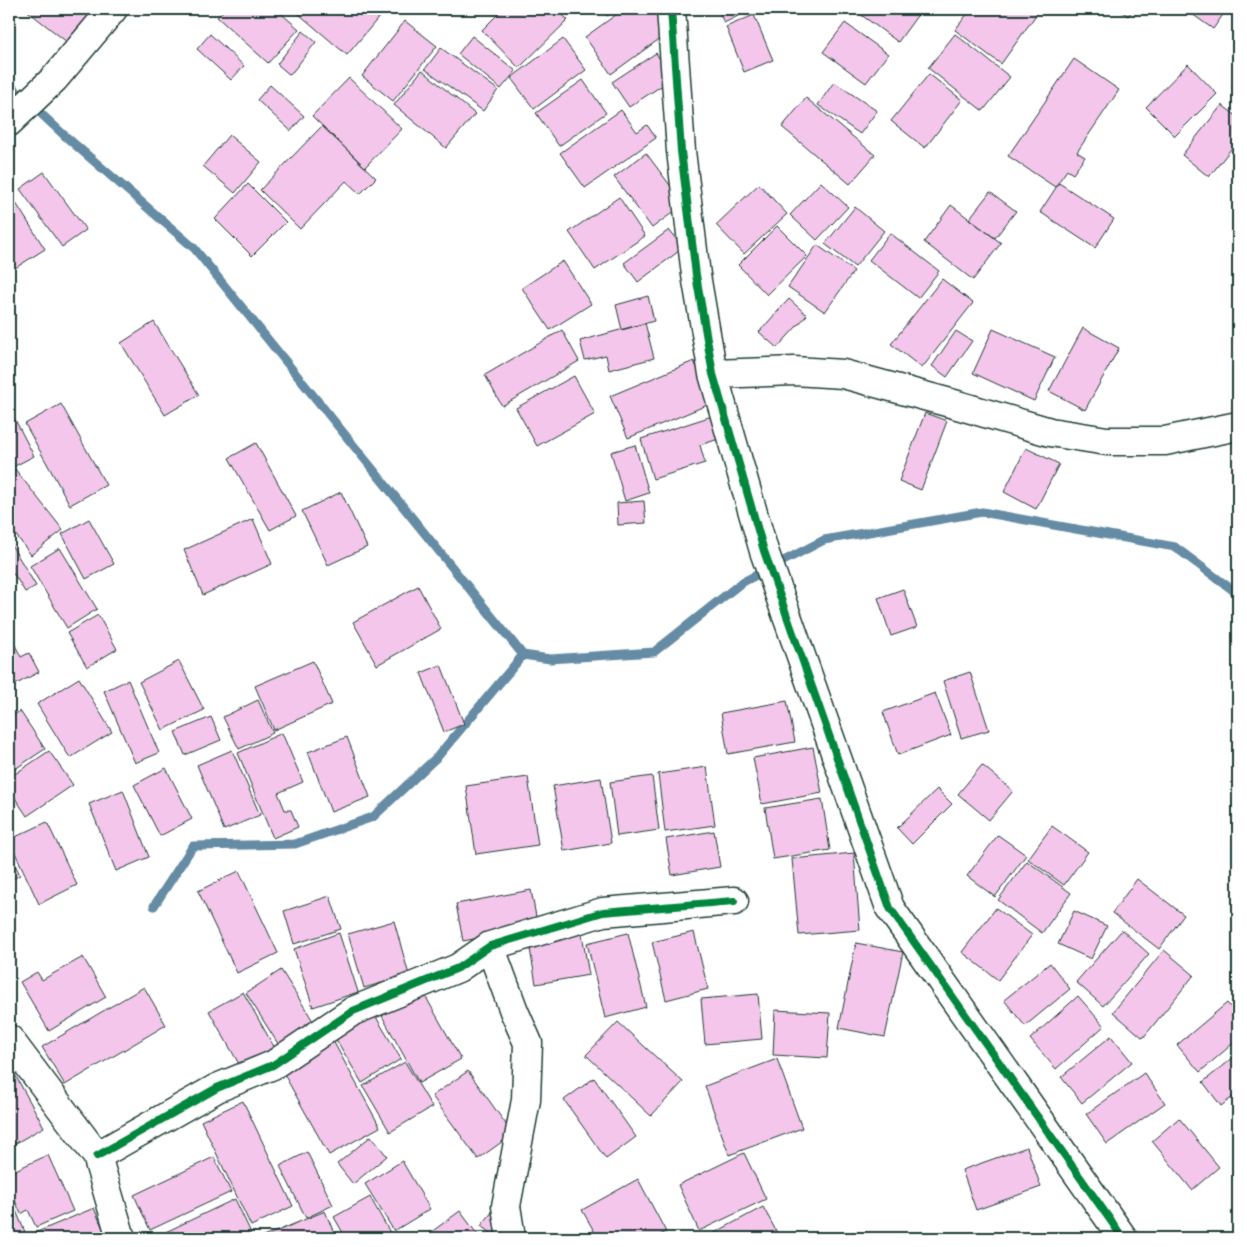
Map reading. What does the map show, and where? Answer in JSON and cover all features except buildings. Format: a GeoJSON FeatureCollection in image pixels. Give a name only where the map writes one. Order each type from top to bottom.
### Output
{"type":"FeatureCollection","features":[{"type":"Feature","properties":{"kind":"street"},"geometry":{"type":"LineString","coordinates":[[9,122],[54,79],[113,9]]}},
{"type":"Feature","properties":{"kind":"street"},"geometry":{"type":"LineString","coordinates":[[672,9],[681,151],[696,275],[713,374],[764,551],[890,908],[1123,1238]]}},
{"type":"Feature","properties":{"kind":"street"},"geometry":{"type":"LineString","coordinates":[[713,374],[794,371],[842,374],[1050,432],[1107,441],[1164,441],[1238,426]]}},
{"type":"Feature","properties":{"kind":"street"},"geometry":{"type":"LineString","coordinates":[[97,1156],[217,1088],[273,1065],[353,1011],[458,968],[490,946],[603,912],[734,901]]}},
{"type":"Feature","properties":{"kind":"street"},"geometry":{"type":"LineString","coordinates":[[490,946],[528,1043],[526,1100],[506,1206],[511,1238]]}},
{"type":"Feature","properties":{"kind":"street"},"geometry":{"type":"LineString","coordinates":[[9,1039],[97,1156],[121,1238]]}},
{"type":"Feature","properties":{"kind":"waterway"},"geometry":{"type":"LineString","coordinates":[[9,84],[64,135],[194,248],[523,655],[550,659],[654,652],[741,583],[824,540],[982,512],[1175,547],[1238,594]]}},
{"type":"Feature","properties":{"kind":"waterway"},"geometry":{"type":"LineString","coordinates":[[154,906],[193,846],[295,844],[373,817],[438,756],[523,655]]}},
{"type":"Feature","properties":{"kind":"cycle path"},"geometry":{"type":"LineString","coordinates":[[671,9],[681,151],[696,275],[713,374],[764,551],[890,908],[1123,1238]]}},
{"type":"Feature","properties":{"kind":"cycle path"},"geometry":{"type":"LineString","coordinates":[[97,1156],[217,1088],[273,1065],[353,1011],[458,968],[490,946],[603,912],[734,901]]}}]}
